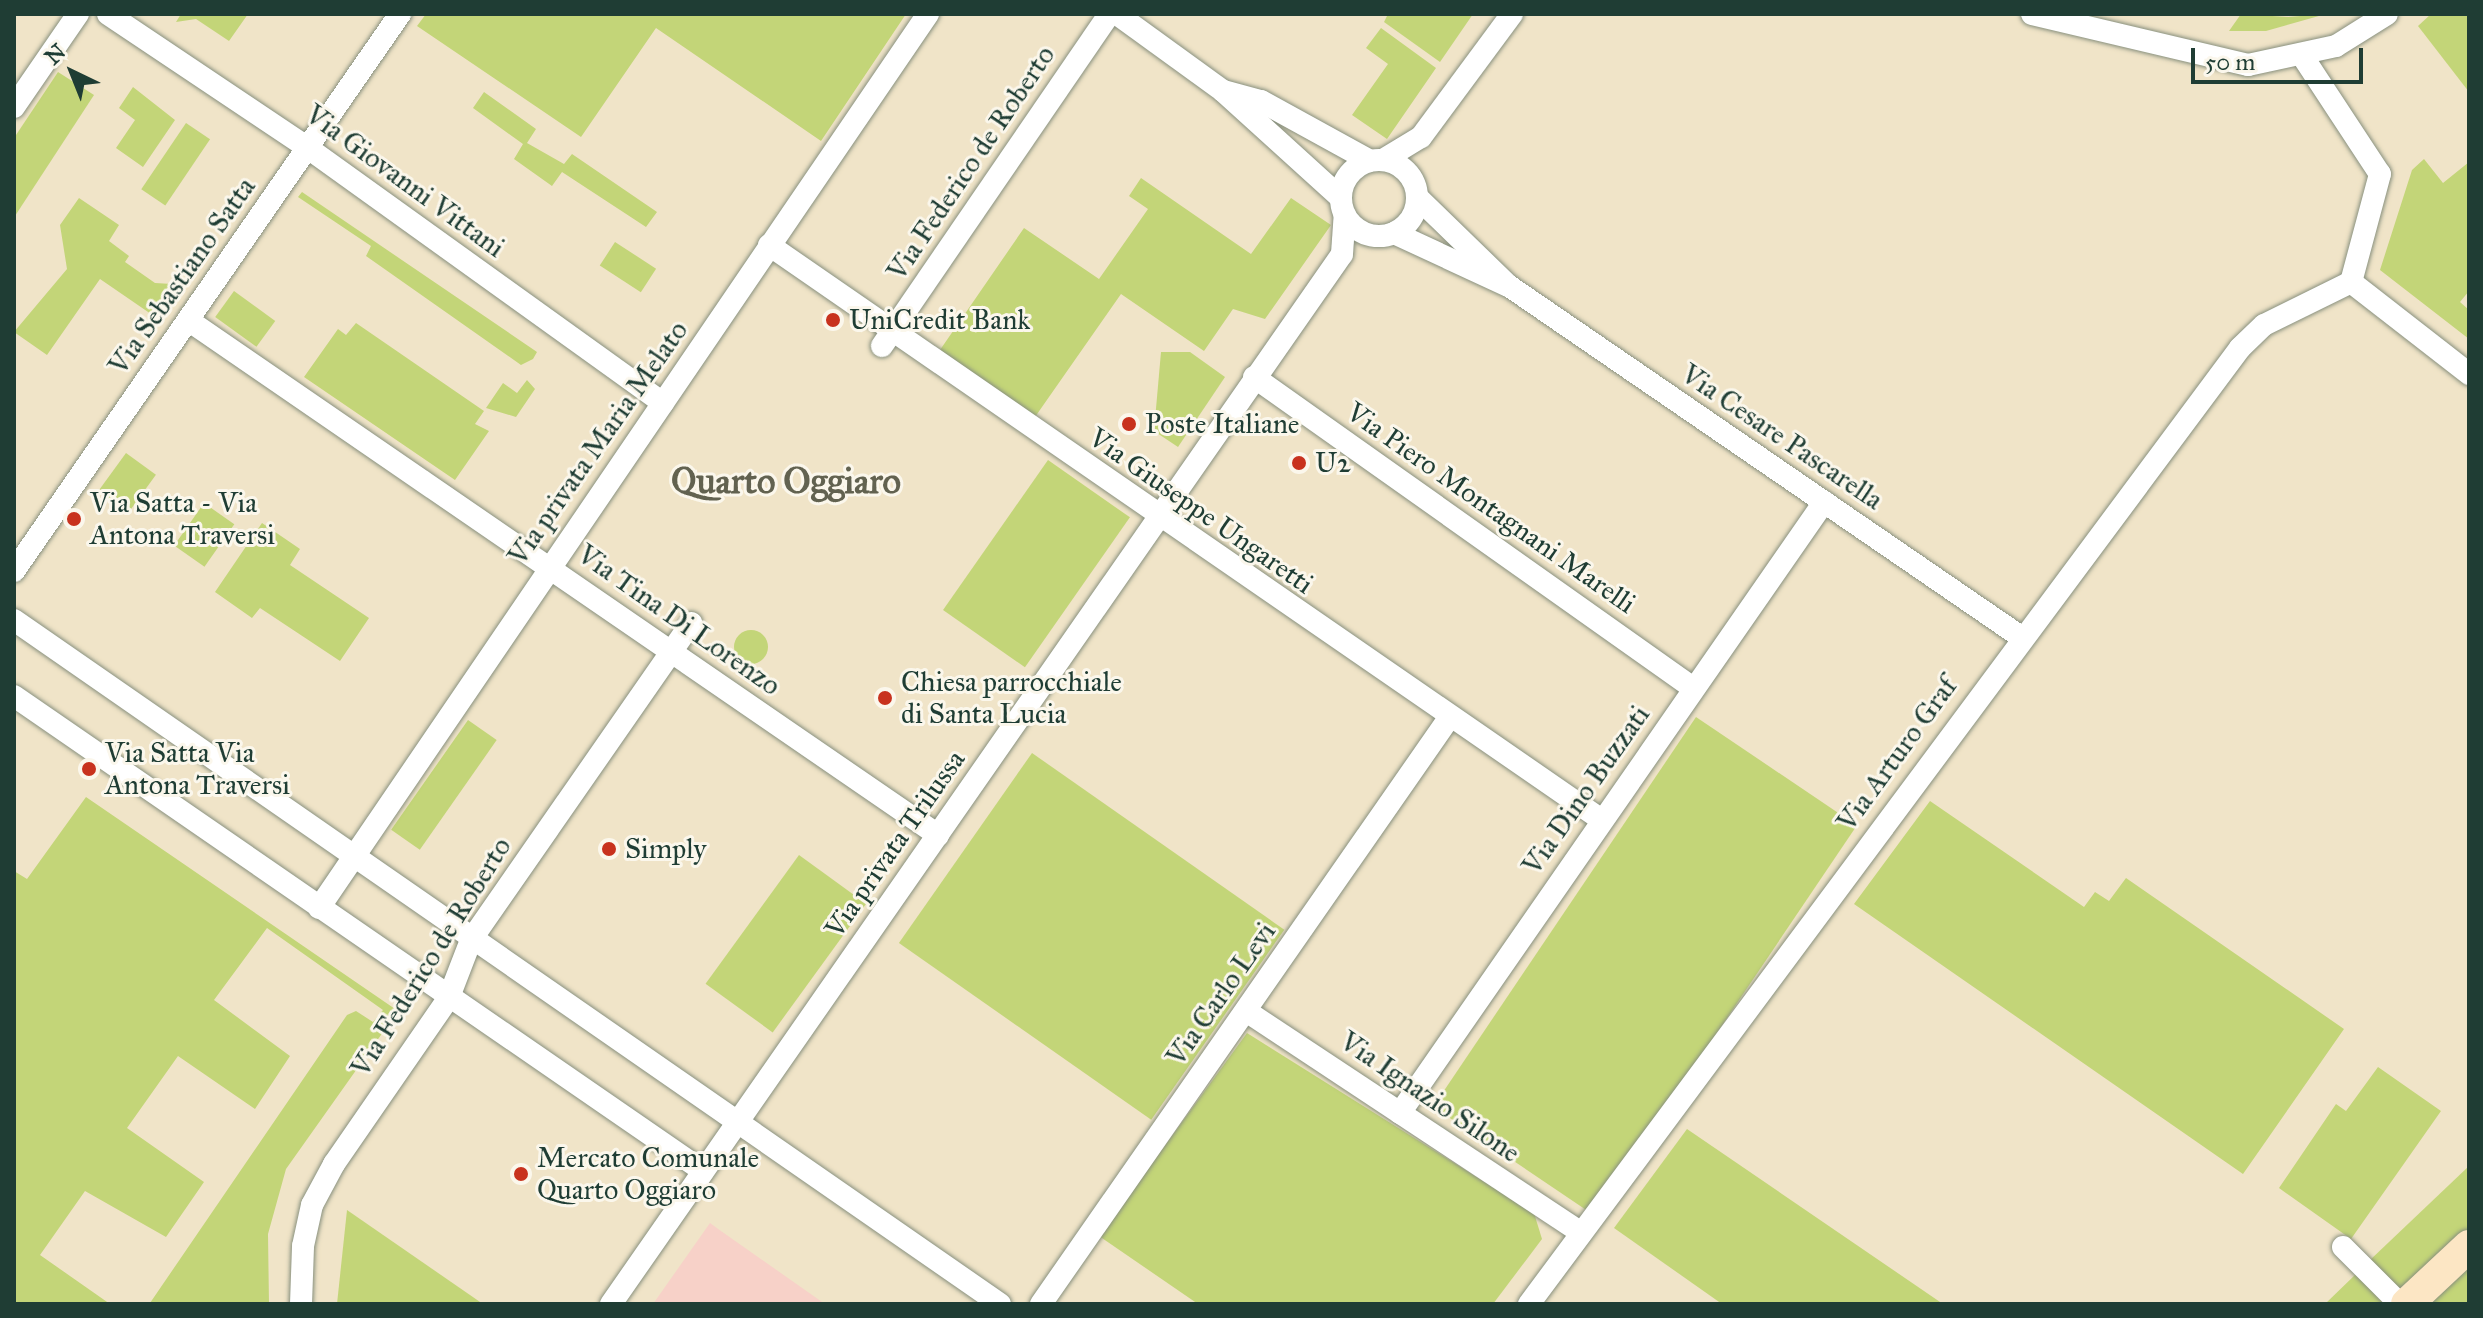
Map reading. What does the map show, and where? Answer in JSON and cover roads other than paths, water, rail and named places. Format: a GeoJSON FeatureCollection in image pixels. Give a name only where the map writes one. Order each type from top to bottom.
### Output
{"type":"FeatureCollection","features":[{"type":"Feature","properties":{"kind":"street"},"geometry":{"type":"LineString","coordinates":[[14,107],[78,14]]}},
{"type":"Feature","properties":{"kind":"street","name":"Via Giovanni Vittani"},"geometry":{"type":"LineString","coordinates":[[108,14],[308,148],[663,403]]}},
{"type":"Feature","properties":{"kind":"street","name":"Via Sebastiano Satta"},"geometry":{"type":"LineString","coordinates":[[14,571],[400,14]]}},
{"type":"Feature","properties":{"kind":"street","name":"Via privata Maria Melato"},"geometry":{"type":"LineString","coordinates":[[319,908],[928,14]]}},
{"type":"Feature","properties":{"kind":"street","name":"Via Federico de Roberto"},"geometry":{"type":"LineString","coordinates":[[887,338],[1109,14]]}},
{"type":"Feature","properties":{"kind":"street"},"geometry":{"type":"LineString","coordinates":[[1117,14],[1223,91],[1343,206],[1384,234],[1509,286]]}},
{"type":"Feature","properties":{"kind":"street"},"geometry":{"type":"LineString","coordinates":[[1421,137],[1412,217],[1342,254],[1343,206],[1349,174],[1421,137],[1512,14]]}},
{"type":"Feature","properties":{"kind":"street"},"geometry":{"type":"LineString","coordinates":[[2032,14],[2219,64],[2303,57],[2387,14]]}},
{"type":"Feature","properties":{"kind":"street"},"geometry":{"type":"LineString","coordinates":[[2303,57],[2380,174],[2351,282],[2469,374]]}},
{"type":"Feature","properties":{"kind":"street"},"geometry":{"type":"LineString","coordinates":[[1223,91],[1261,101],[1376,160],[1415,188],[1509,286]]}},
{"type":"Feature","properties":{"kind":"street","name":"Via Giuseppe Ungaretti"},"geometry":{"type":"LineString","coordinates":[[769,245],[887,338],[1602,820]]}},
{"type":"Feature","properties":{"kind":"street","name":"Via privata Trilussa"},"geometry":{"type":"LineString","coordinates":[[611,1304],[1342,254]]}},
{"type":"Feature","properties":{"kind":"street","name":"Via Arturo Graf"},"geometry":{"type":"LineString","coordinates":[[1529,1304],[2021,637],[2251,334],[2351,282]]}},
{"type":"Feature","properties":{"kind":"street","name":"Via Cesare Pascarella"},"geometry":{"type":"LineString","coordinates":[[1509,286],[2021,637]]}},
{"type":"Feature","properties":{"kind":"street","name":"Via Tina Di Lorenzo"},"geometry":{"type":"LineString","coordinates":[[188,320],[938,835]]}},
{"type":"Feature","properties":{"kind":"street","name":"Via Piero Montagnani Marelli"},"geometry":{"type":"LineString","coordinates":[[1254,377],[1693,688]]}},
{"type":"Feature","properties":{"kind":"street","name":"Via Dino Buzzati"},"geometry":{"type":"LineString","coordinates":[[1400,1113],[1824,502]]}},
{"type":"Feature","properties":{"kind":"street"},"geometry":{"type":"LineString","coordinates":[[14,620],[471,940],[1000,1304]]}},
{"type":"Feature","properties":{"kind":"street","name":"Via Federico de Roberto"},"geometry":{"type":"LineString","coordinates":[[301,1304],[312,1205],[449,997],[471,940],[691,623]]}},
{"type":"Feature","properties":{"kind":"street"},"geometry":{"type":"LineString","coordinates":[[14,696],[703,1171]]}},
{"type":"Feature","properties":{"kind":"street","name":"Via Carlo Levi"},"geometry":{"type":"LineString","coordinates":[[1041,1304],[1449,718]]}},
{"type":"Feature","properties":{"kind":"street","name":"Via Ignazio Silone"},"geometry":{"type":"LineString","coordinates":[[1246,1011],[1581,1233]]}},
{"type":"Feature","properties":{"kind":"street"},"geometry":{"type":"LineString","coordinates":[[2407,1304],[2469,1246]]}},
{"type":"Feature","properties":{"kind":"street"},"geometry":{"type":"LineString","coordinates":[[2343,1247],[2400,1304]]}},
{"type":"Feature","properties":{"kind":"place","name":"UniCredit Bank"},"geometry":{"type":"Point","coordinates":[833,320]}},
{"type":"Feature","properties":{"kind":"place","name":"Poste Italiane"},"geometry":{"type":"Point","coordinates":[1129,424]}},
{"type":"Feature","properties":{"kind":"place","name":"U2"},"geometry":{"type":"Point","coordinates":[1299,463]}},
{"type":"Feature","properties":{"kind":"place","name":"Via Satta - Via Antona Traversi"},"geometry":{"type":"Point","coordinates":[74,519]}},
{"type":"Feature","properties":{"kind":"place","name":"Chiesa parrocchiale di Santa Lucia"},"geometry":{"type":"Point","coordinates":[885,698]}},
{"type":"Feature","properties":{"kind":"place","name":"Via Satta Via Antona Traversi"},"geometry":{"type":"Point","coordinates":[89,769]}},
{"type":"Feature","properties":{"kind":"place","name":"Simply"},"geometry":{"type":"Point","coordinates":[609,849]}},
{"type":"Feature","properties":{"kind":"place","name":"Mercato Comunale Quarto Oggiaro"},"geometry":{"type":"Point","coordinates":[521,1174]}},
{"type":"Feature","properties":{"kind":"district","name":"Quarto Oggiaro"},"geometry":{"type":"Point","coordinates":[786,482]}}]}
